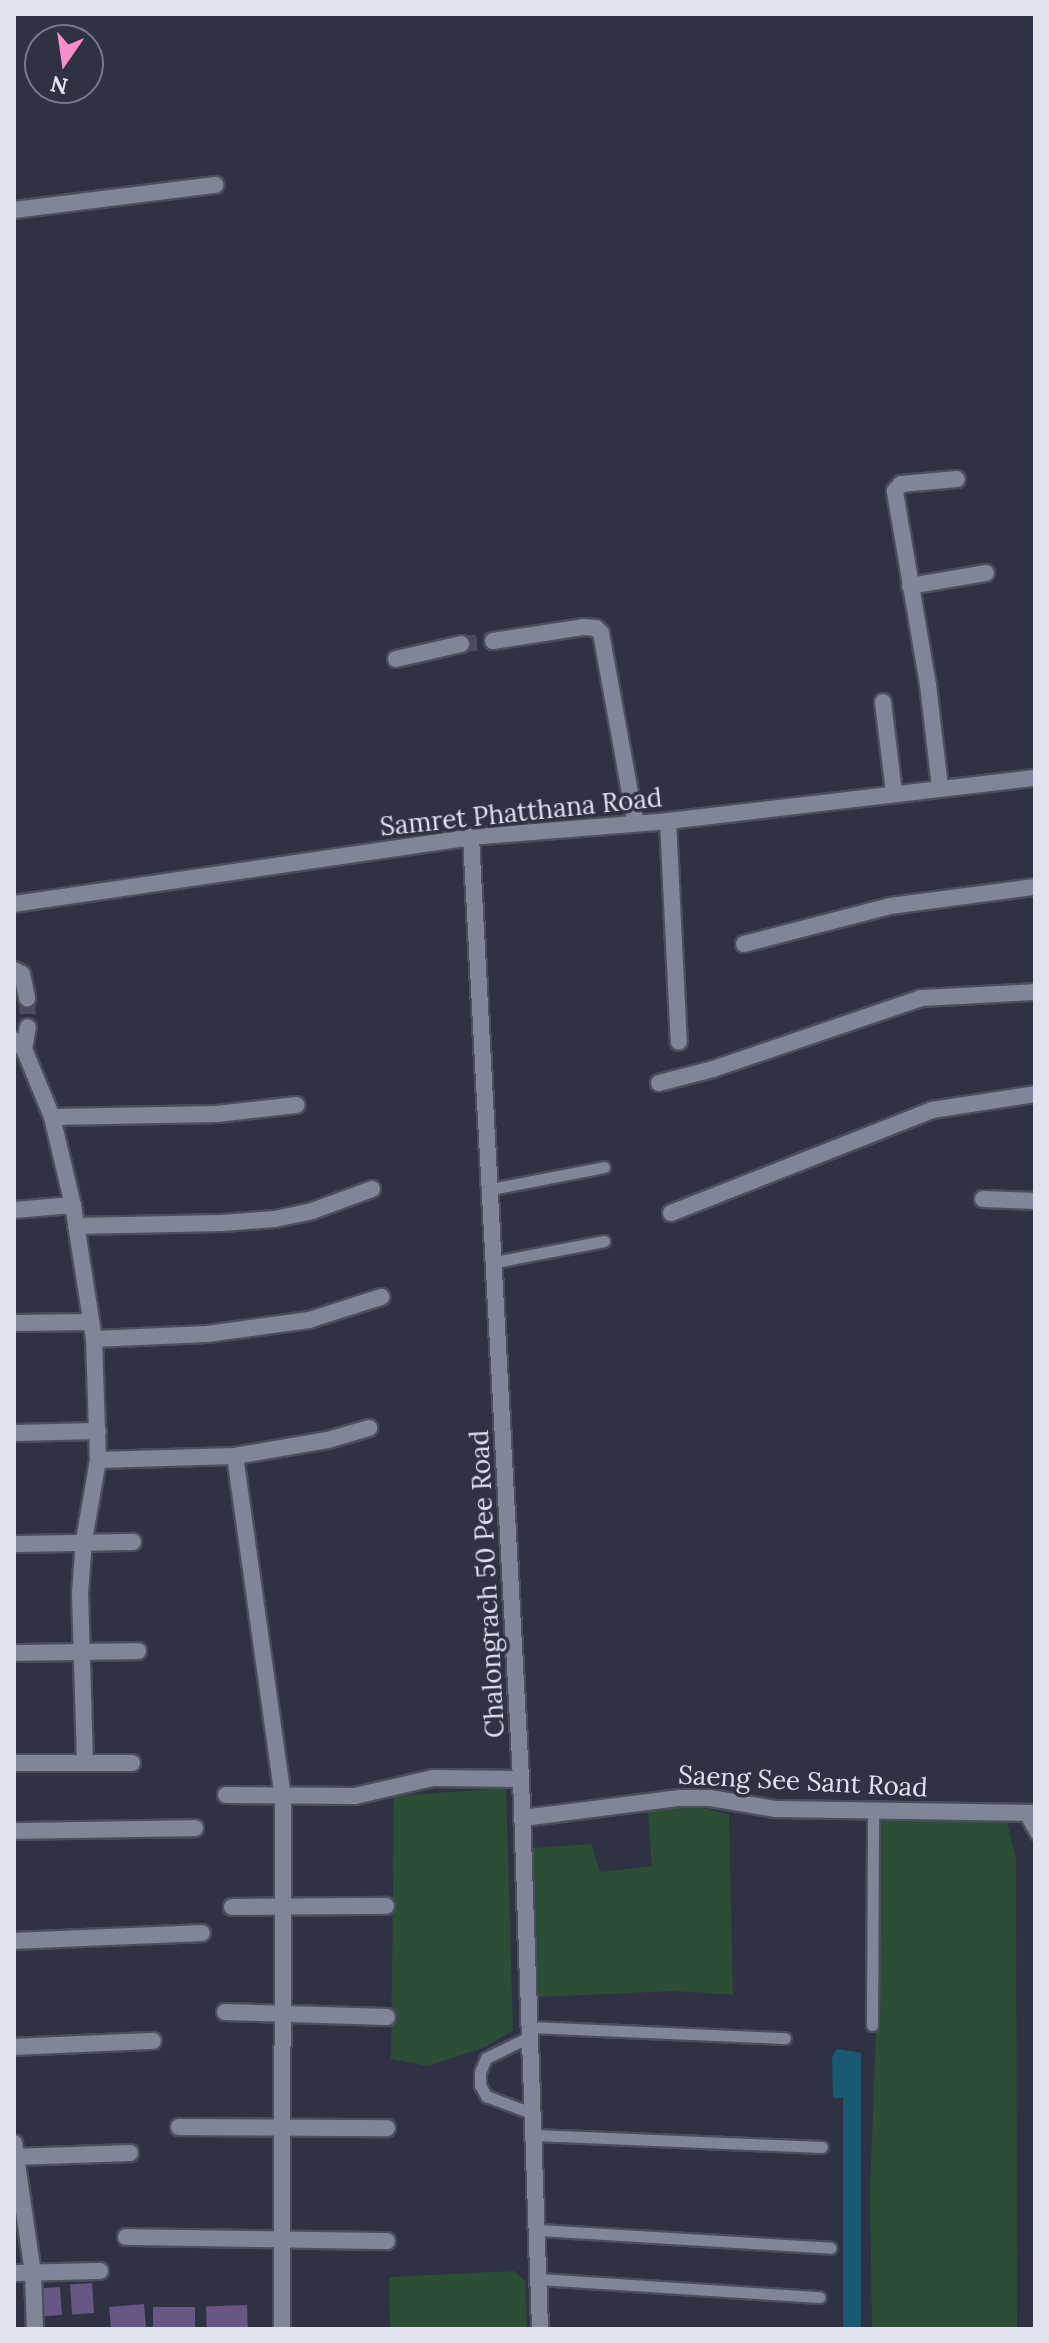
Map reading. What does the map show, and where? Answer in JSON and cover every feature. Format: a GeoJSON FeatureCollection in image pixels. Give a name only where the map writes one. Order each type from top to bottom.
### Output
{"type":"FeatureCollection","features":[{"type":"Feature","properties":{"kind":"street"},"geometry":{"type":"LineString","coordinates":[[14,210],[215,185]]}},
{"type":"Feature","properties":{"kind":"street"},"geometry":{"type":"LineString","coordinates":[[940,787],[928,685],[895,491],[901,484],[957,479]]}},
{"type":"Feature","properties":{"kind":"street"},"geometry":{"type":"LineString","coordinates":[[910,586],[986,573]]}},
{"type":"Feature","properties":{"kind":"street"},"geometry":{"type":"LineString","coordinates":[[493,641],[583,627],[596,628],[601,633],[635,821]]}},
{"type":"Feature","properties":{"kind":"street"},"geometry":{"type":"LineString","coordinates":[[396,659],[461,644]]}},
{"type":"Feature","properties":{"kind":"street"},"geometry":{"type":"LineString","coordinates":[[883,702],[894,793]]}},
{"type":"Feature","properties":{"kind":"street","name":"Samret Phatthana Road"},"geometry":{"type":"LineString","coordinates":[[14,904],[471,837],[635,821],[668,821],[1035,778]]}},
{"type":"Feature","properties":{"kind":"street"},"geometry":{"type":"LineString","coordinates":[[668,821],[679,1042]]}},
{"type":"Feature","properties":{"kind":"street","name":"Chalongrach 50 Pee Road"},"geometry":{"type":"LineString","coordinates":[[471,837],[523,1818],[540,2329]]}},
{"type":"Feature","properties":{"kind":"street"},"geometry":{"type":"LineString","coordinates":[[744,944],[890,906],[1035,887]]}},
{"type":"Feature","properties":{"kind":"street"},"geometry":{"type":"LineString","coordinates":[[14,970],[22,974],[27,998]]}},
{"type":"Feature","properties":{"kind":"street"},"geometry":{"type":"LineString","coordinates":[[659,1083],[713,1069],[888,1006],[921,998],[1035,992]]}},
{"type":"Feature","properties":{"kind":"street"},"geometry":{"type":"LineString","coordinates":[[28,1027],[19,1044],[52,1117],[73,1205],[93,1330],[98,1460],[84,1540],[80,1593],[85,1763]]}},
{"type":"Feature","properties":{"kind":"street"},"geometry":{"type":"LineString","coordinates":[[671,1213],[932,1110],[1035,1094]]}},
{"type":"Feature","properties":{"kind":"street"},"geometry":{"type":"LineString","coordinates":[[52,1117],[217,1114],[296,1105]]}},
{"type":"Feature","properties":{"kind":"street"},"geometry":{"type":"LineString","coordinates":[[76,1226],[275,1219],[312,1211],[372,1189]]}},
{"type":"Feature","properties":{"kind":"street"},"geometry":{"type":"LineString","coordinates":[[983,1199],[1035,1201]]}},
{"type":"Feature","properties":{"kind":"street"},"geometry":{"type":"LineString","coordinates":[[14,1210],[73,1205]]}},
{"type":"Feature","properties":{"kind":"street"},"geometry":{"type":"LineString","coordinates":[[14,1323],[93,1330],[207,1334],[309,1320],[381,1297]]}},
{"type":"Feature","properties":{"kind":"street"},"geometry":{"type":"LineString","coordinates":[[98,1460],[235,1456],[328,1440],[369,1428]]}},
{"type":"Feature","properties":{"kind":"street"},"geometry":{"type":"LineString","coordinates":[[14,1433],[98,1431]]}},
{"type":"Feature","properties":{"kind":"street"},"geometry":{"type":"LineString","coordinates":[[235,1456],[283,1797],[282,2329]]}},
{"type":"Feature","properties":{"kind":"street"},"geometry":{"type":"LineString","coordinates":[[14,1544],[84,1540],[133,1542]]}},
{"type":"Feature","properties":{"kind":"street"},"geometry":{"type":"LineString","coordinates":[[14,1653],[138,1651]]}},
{"type":"Feature","properties":{"kind":"street"},"geometry":{"type":"LineString","coordinates":[[14,1763],[132,1763]]}},
{"type":"Feature","properties":{"kind":"street"},"geometry":{"type":"LineString","coordinates":[[226,1795],[355,1796],[433,1778],[521,1779]]}},
{"type":"Feature","properties":{"kind":"street","name":"Saeng See Sant Road"},"geometry":{"type":"LineString","coordinates":[[523,1818],[680,1798],[710,1798],[776,1809],[1030,1813]]}},
{"type":"Feature","properties":{"kind":"street"},"geometry":{"type":"LineString","coordinates":[[14,1831],[195,1828]]}},
{"type":"Feature","properties":{"kind":"street"},"geometry":{"type":"LineString","coordinates":[[232,1907],[386,1906]]}},
{"type":"Feature","properties":{"kind":"street"},"geometry":{"type":"LineString","coordinates":[[14,1941],[202,1933]]}},
{"type":"Feature","properties":{"kind":"street"},"geometry":{"type":"LineString","coordinates":[[225,2012],[387,2017]]}},
{"type":"Feature","properties":{"kind":"street"},"geometry":{"type":"LineString","coordinates":[[14,2047],[153,2041]]}},
{"type":"Feature","properties":{"kind":"street"},"geometry":{"type":"LineString","coordinates":[[179,2127],[387,2128]]}},
{"type":"Feature","properties":{"kind":"street"},"geometry":{"type":"LineString","coordinates":[[35,2329],[33,2273],[15,2152],[130,2153]]}},
{"type":"Feature","properties":{"kind":"street"},"geometry":{"type":"LineString","coordinates":[[126,2237],[387,2241]]}},
{"type":"Feature","properties":{"kind":"street"},"geometry":{"type":"LineString","coordinates":[[14,2273],[100,2271]]}},
{"type":"Feature","properties":{"kind":"lane"},"geometry":{"type":"LineString","coordinates":[[491,1189],[604,1167]]}},
{"type":"Feature","properties":{"kind":"lane"},"geometry":{"type":"LineString","coordinates":[[495,1262],[604,1241]]}},
{"type":"Feature","properties":{"kind":"lane"},"geometry":{"type":"LineString","coordinates":[[872,2025],[873,1811]]}},
{"type":"Feature","properties":{"kind":"lane"},"geometry":{"type":"LineString","coordinates":[[1030,1813],[1035,1833]]}},
{"type":"Feature","properties":{"kind":"lane"},"geometry":{"type":"LineString","coordinates":[[534,2114],[486,2096],[480,2085],[480,2072],[486,2058],[530,2032],[785,2038]]}},
{"type":"Feature","properties":{"kind":"lane"},"geometry":{"type":"LineString","coordinates":[[535,2135],[822,2147]]}},
{"type":"Feature","properties":{"kind":"lane"},"geometry":{"type":"LineString","coordinates":[[539,2230],[830,2248]]}},
{"type":"Feature","properties":{"kind":"lane"},"geometry":{"type":"LineString","coordinates":[[539,2279],[819,2297]]}},
{"type":"Feature","properties":{"kind":"green space"},"geometry":{"type":"Polygon","coordinates":[[[506,1788],[513,2030],[485,2047],[428,2066],[391,2059],[394,1796],[506,1788]]]}},
{"type":"Feature","properties":{"kind":"green space"},"geometry":{"type":"Polygon","coordinates":[[[693,1805],[729,1815],[733,1995],[676,1991],[536,1997],[533,1848],[591,1844],[600,1872],[652,1866],[648,1810],[693,1805]]]}},
{"type":"Feature","properties":{"kind":"green space"},"geometry":{"type":"Polygon","coordinates":[[[877,1818],[1007,1823],[1016,1859],[1017,2329],[872,2329],[870,2192],[877,2003],[877,1818]]]}},
{"type":"Feature","properties":{"kind":"green space"},"geometry":{"type":"Polygon","coordinates":[[[514,2271],[525,2281],[527,2329],[390,2329],[389,2277],[514,2271]]]}},
{"type":"Feature","properties":{"kind":"water"},"geometry":{"type":"Polygon","coordinates":[[[837,2049],[861,2053],[861,2329],[843,2329],[843,2098],[833,2098],[832,2057],[837,2049]]]}},
{"type":"Feature","properties":{"kind":"building"},"geometry":{"type":"Polygon","coordinates":[[[92,2283],[94,2313],[72,2314],[70,2285],[92,2283]]]}},
{"type":"Feature","properties":{"kind":"building"},"geometry":{"type":"Polygon","coordinates":[[[60,2287],[62,2315],[39,2317],[37,2289],[60,2287]]]}},
{"type":"Feature","properties":{"kind":"building"},"geometry":{"type":"Polygon","coordinates":[[[144,2304],[146,2329],[111,2329],[109,2307],[144,2304]]]}},
{"type":"Feature","properties":{"kind":"building"},"geometry":{"type":"Polygon","coordinates":[[[247,2305],[248,2329],[207,2329],[206,2306],[247,2305]]]}},
{"type":"Feature","properties":{"kind":"building"},"geometry":{"type":"Polygon","coordinates":[[[153,2307],[195,2307],[195,2329],[153,2329],[153,2307]]]}},
{"type":"Feature","properties":{"kind":"tunnel"},"geometry":{"type":"LineString","coordinates":[[461,644],[493,641]]}},
{"type":"Feature","properties":{"kind":"tunnel"},"geometry":{"type":"LineString","coordinates":[[27,998],[28,1027]]}}]}
